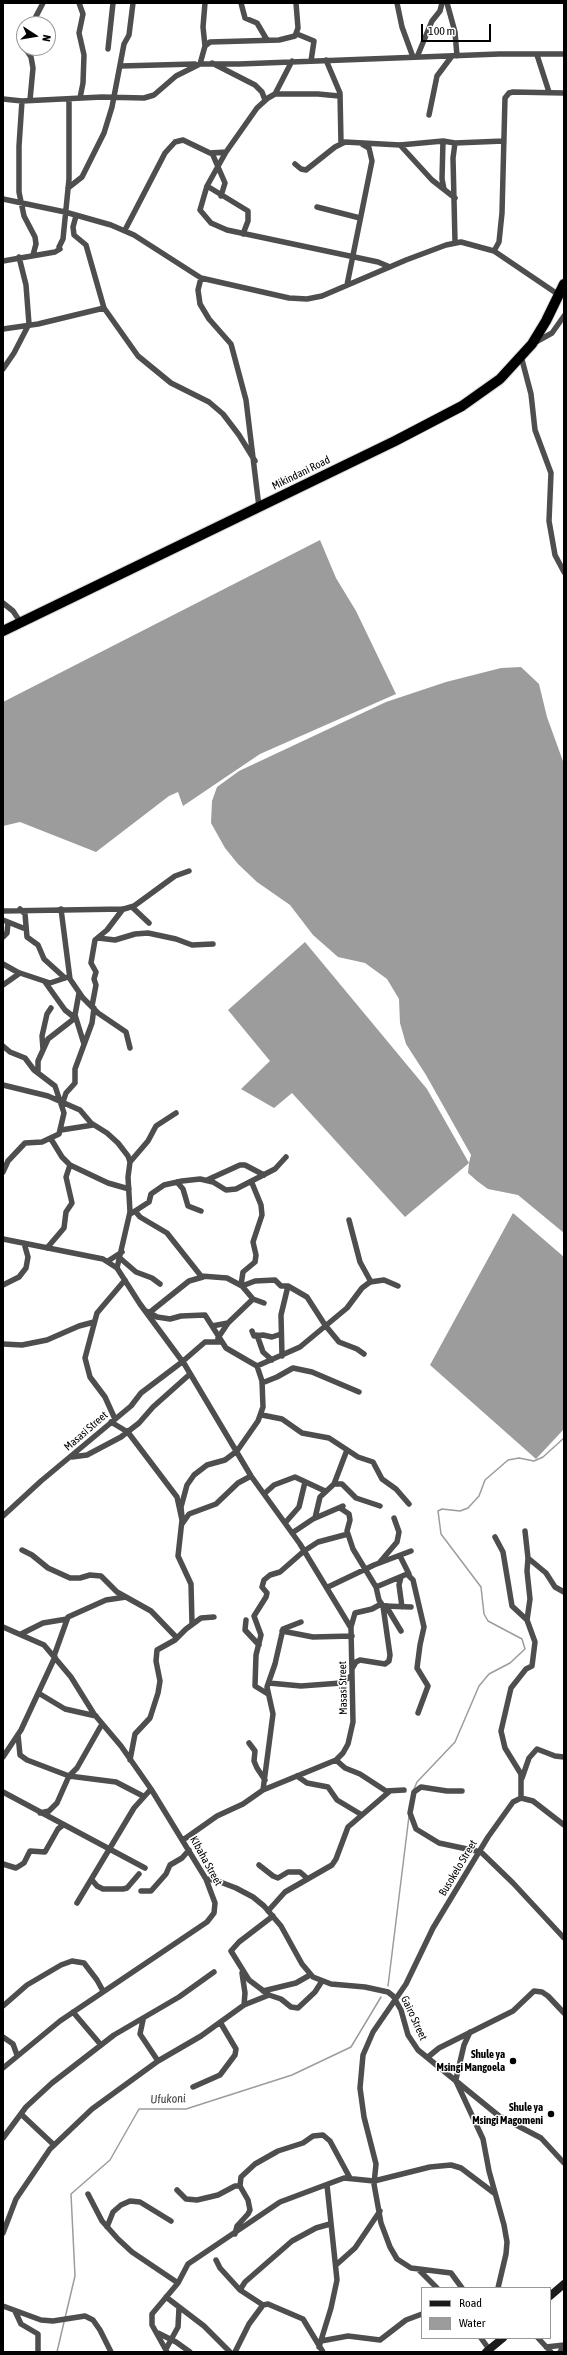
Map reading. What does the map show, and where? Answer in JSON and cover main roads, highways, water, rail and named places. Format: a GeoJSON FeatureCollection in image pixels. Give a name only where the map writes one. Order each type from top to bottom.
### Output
{"type":"FeatureCollection","features":[{"type":"Feature","properties":{"kind":"highway","name":"Mikindani Road"},"geometry":{"type":"LineString","coordinates":[[3,631],[443,417],[500,379],[532,344],[564,284]]}},
{"type":"Feature","properties":{"kind":"water"},"geometry":{"type":"Polygon","coordinates":[[[320,540],[336,578],[356,611],[396,694],[260,754],[183,806],[178,792],[169,796],[96,852],[20,822],[3,826],[3,702],[320,540]]]}},
{"type":"Feature","properties":{"kind":"water"},"geometry":{"type":"Polygon","coordinates":[[[521,667],[539,684],[547,717],[564,764],[564,1233],[518,1195],[488,1189],[477,1181],[468,1173],[471,1155],[426,1075],[406,1044],[400,1023],[399,999],[387,979],[365,963],[338,957],[313,935],[290,905],[257,882],[238,864],[225,848],[211,823],[212,801],[217,787],[239,771],[386,702],[446,682],[501,668],[521,667]]]}},
{"type":"Feature","properties":{"kind":"water"},"geometry":{"type":"Polygon","coordinates":[[[305,942],[427,1089],[469,1163],[405,1217],[292,1093],[274,1108],[241,1089],[270,1061],[228,1010],[305,942]]]}},
{"type":"Feature","properties":{"kind":"water"},"geometry":{"type":"Polygon","coordinates":[[[513,1213],[564,1257],[564,1429],[536,1459],[430,1365],[513,1213]]]}},
{"type":"Feature","properties":{"kind":"waterway"},"geometry":{"type":"LineString","coordinates":[[414,1789],[417,1782],[455,1742],[479,1686],[489,1674],[510,1663],[525,1649],[522,1639],[488,1621],[484,1614],[481,1587],[441,1534],[438,1511],[442,1509],[460,1511],[468,1508],[479,1496],[485,1480],[508,1460],[519,1458],[534,1461],[543,1457],[564,1438]]}},
{"type":"Feature","properties":{"kind":"waterway"},"geometry":{"type":"LineString","coordinates":[[388,1986],[409,1816]]}},
{"type":"Feature","properties":{"kind":"waterway","name":"Ufukoni"},"geometry":{"type":"LineString","coordinates":[[65,2318],[75,2276],[71,2194],[110,2160],[139,2109],[186,2109],[292,2075],[351,2047],[381,1997]]}},
{"type":"Feature","properties":{"kind":"waterway","name":"Ufukoni"},"geometry":{"type":"LineString","coordinates":[[57,2352],[64,2322]]}},
{"type":"Feature","properties":{"kind":"place","name":"Shule ya Msingi Mangoela"},"geometry":{"type":"Point","coordinates":[513,2061]}},
{"type":"Feature","properties":{"kind":"place","name":"Shule ya Msingi Magomeni"},"geometry":{"type":"Point","coordinates":[551,2114]}}]}
